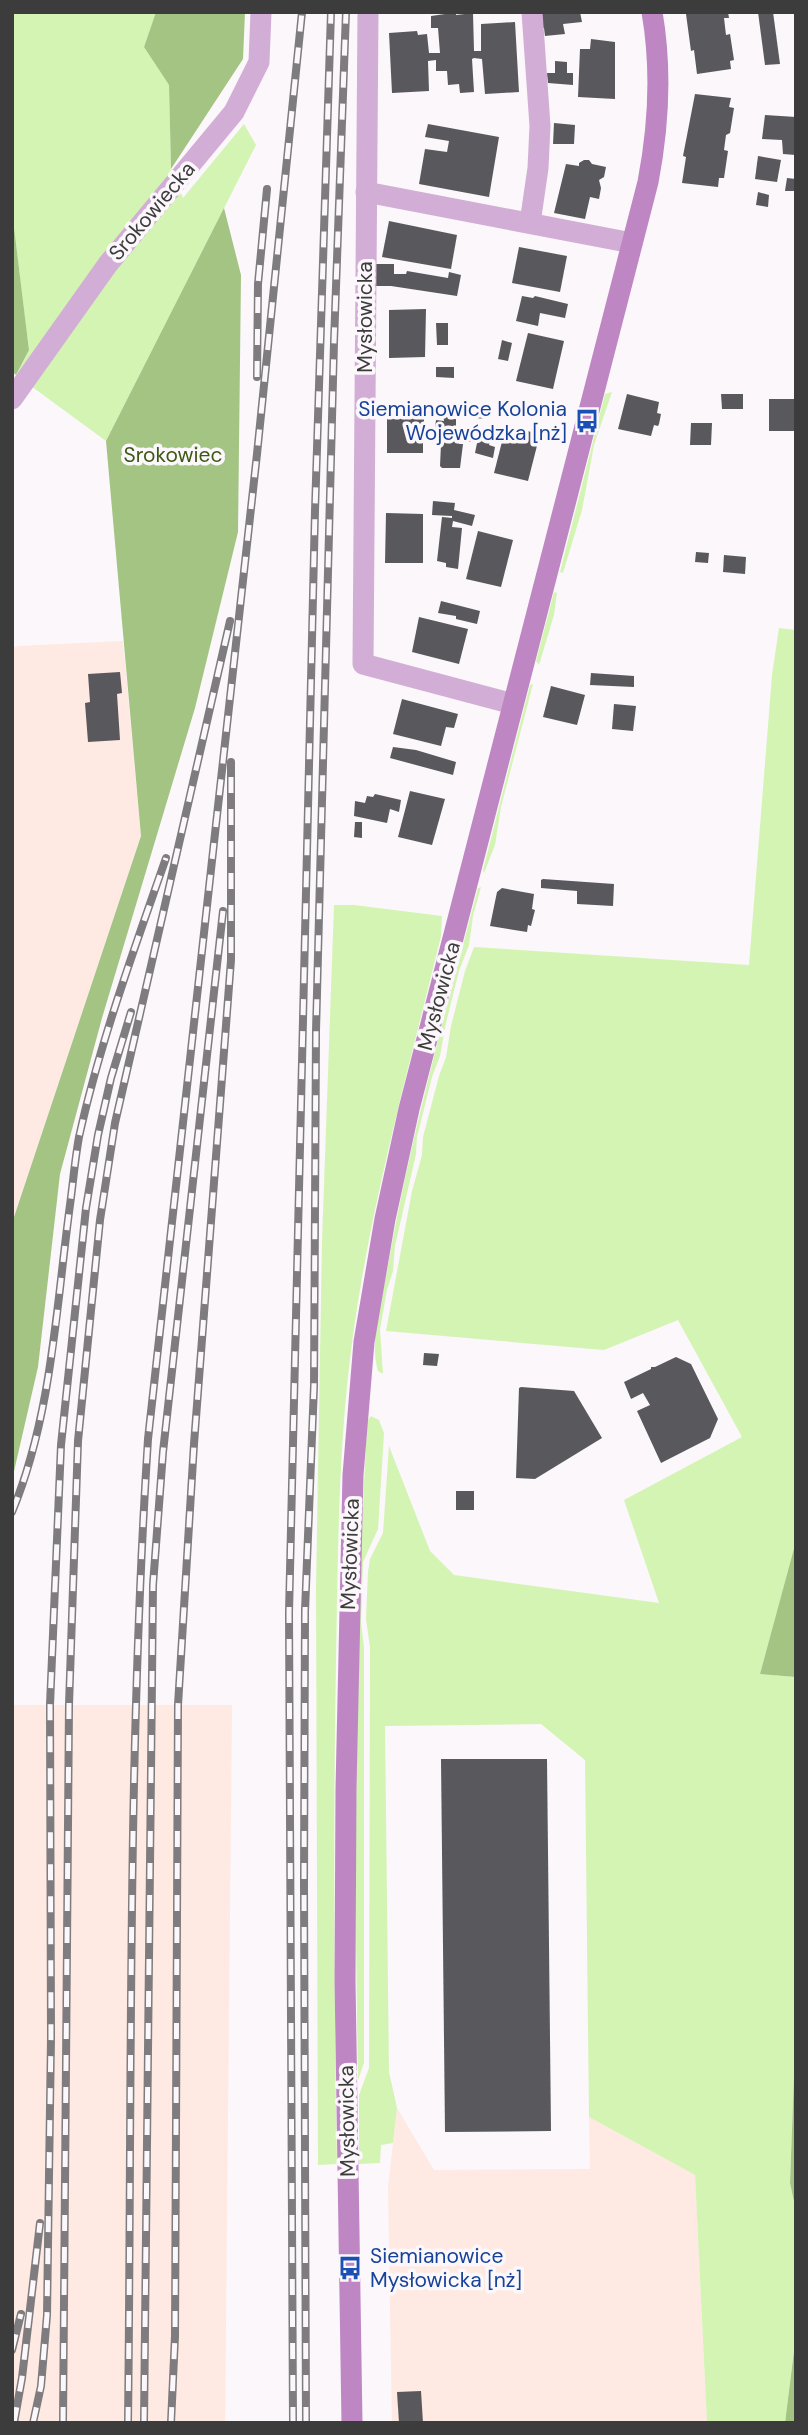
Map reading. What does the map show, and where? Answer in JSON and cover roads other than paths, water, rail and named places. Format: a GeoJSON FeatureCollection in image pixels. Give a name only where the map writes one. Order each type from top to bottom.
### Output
{"type":"FeatureCollection","features":[{"type":"Feature","properties":{"kind":"street","name":"Srokowiecka"},"geometry":{"type":"LineString","coordinates":[[12,400],[108,264],[234,112],[259,62],[261,12]]}},
{"type":"Feature","properties":{"kind":"street","name":"Mysłowicka"},"geometry":{"type":"LineString","coordinates":[[368,12],[363,664],[513,704]]}},
{"type":"Feature","properties":{"kind":"street"},"geometry":{"type":"LineString","coordinates":[[530,223],[538,168],[540,126],[532,12]]}},
{"type":"Feature","properties":{"kind":"street","name":"Mysłowicka"},"geometry":{"type":"LineString","coordinates":[[352,2423],[345,1980],[345,1789],[350,1550],[357,1410],[364,1342],[398,1157],[652,162],[659,108],[659,60],[652,12]]}},
{"type":"Feature","properties":{"kind":"street"},"geometry":{"type":"LineString","coordinates":[[366,192],[632,243]]}},
{"type":"Feature","properties":{"kind":"railway"},"geometry":{"type":"LineString","coordinates":[[128,2423],[133,1808],[148,1439],[257,454],[302,12]]}},
{"type":"Feature","properties":{"kind":"railway"},"geometry":{"type":"LineString","coordinates":[[293,2423],[289,1613],[315,511],[331,12]]}},
{"type":"Feature","properties":{"kind":"railway"},"geometry":{"type":"LineString","coordinates":[[306,2423],[305,1611],[314,1386],[316,1031],[334,342],[346,12]]}},
{"type":"Feature","properties":{"kind":"railway"},"geometry":{"type":"LineString","coordinates":[[257,377],[258,284],[267,189]]}},
{"type":"Feature","properties":{"kind":"railway"},"geometry":{"type":"LineString","coordinates":[[63,2423],[69,1705],[78,1441],[100,1220],[115,1123],[230,621]]}},
{"type":"Feature","properties":{"kind":"railway"},"geometry":{"type":"LineString","coordinates":[[171,2423],[175,2336],[178,1705],[194,1444],[231,960],[231,762]]}},
{"type":"Feature","properties":{"kind":"railway"},"geometry":{"type":"LineString","coordinates":[[12,1512],[36,1438],[51,1361],[75,1162],[87,1102],[107,1031],[166,858]]}},
{"type":"Feature","properties":{"kind":"railway"},"geometry":{"type":"LineString","coordinates":[[144,2423],[153,1585],[163,1452],[223,911]]}},
{"type":"Feature","properties":{"kind":"railway"},"geometry":{"type":"LineString","coordinates":[[33,2423],[41,2386],[47,2315],[51,2037],[50,1705],[61,1445],[86,1208],[111,1078],[131,1012]]}},
{"type":"Feature","properties":{"kind":"railway"},"geometry":{"type":"LineString","coordinates":[[14,2423],[22,2378],[40,2223]]}},
{"type":"Feature","properties":{"kind":"railway"},"geometry":{"type":"LineString","coordinates":[[12,2350],[21,2314]]}},
{"type":"Feature","properties":{"kind":"place","name":"Siemianowice Kolonia Wojewódzka [nż]"},"geometry":{"type":"Point","coordinates":[587,421]}},
{"type":"Feature","properties":{"kind":"place","name":"Siemianowice Mysłowicka [nż]"},"geometry":{"type":"Point","coordinates":[350,2268]}},
{"type":"Feature","properties":{"kind":"park label","name":"Srokowiec"},"geometry":{"type":"Point","coordinates":[173,455]}}]}
